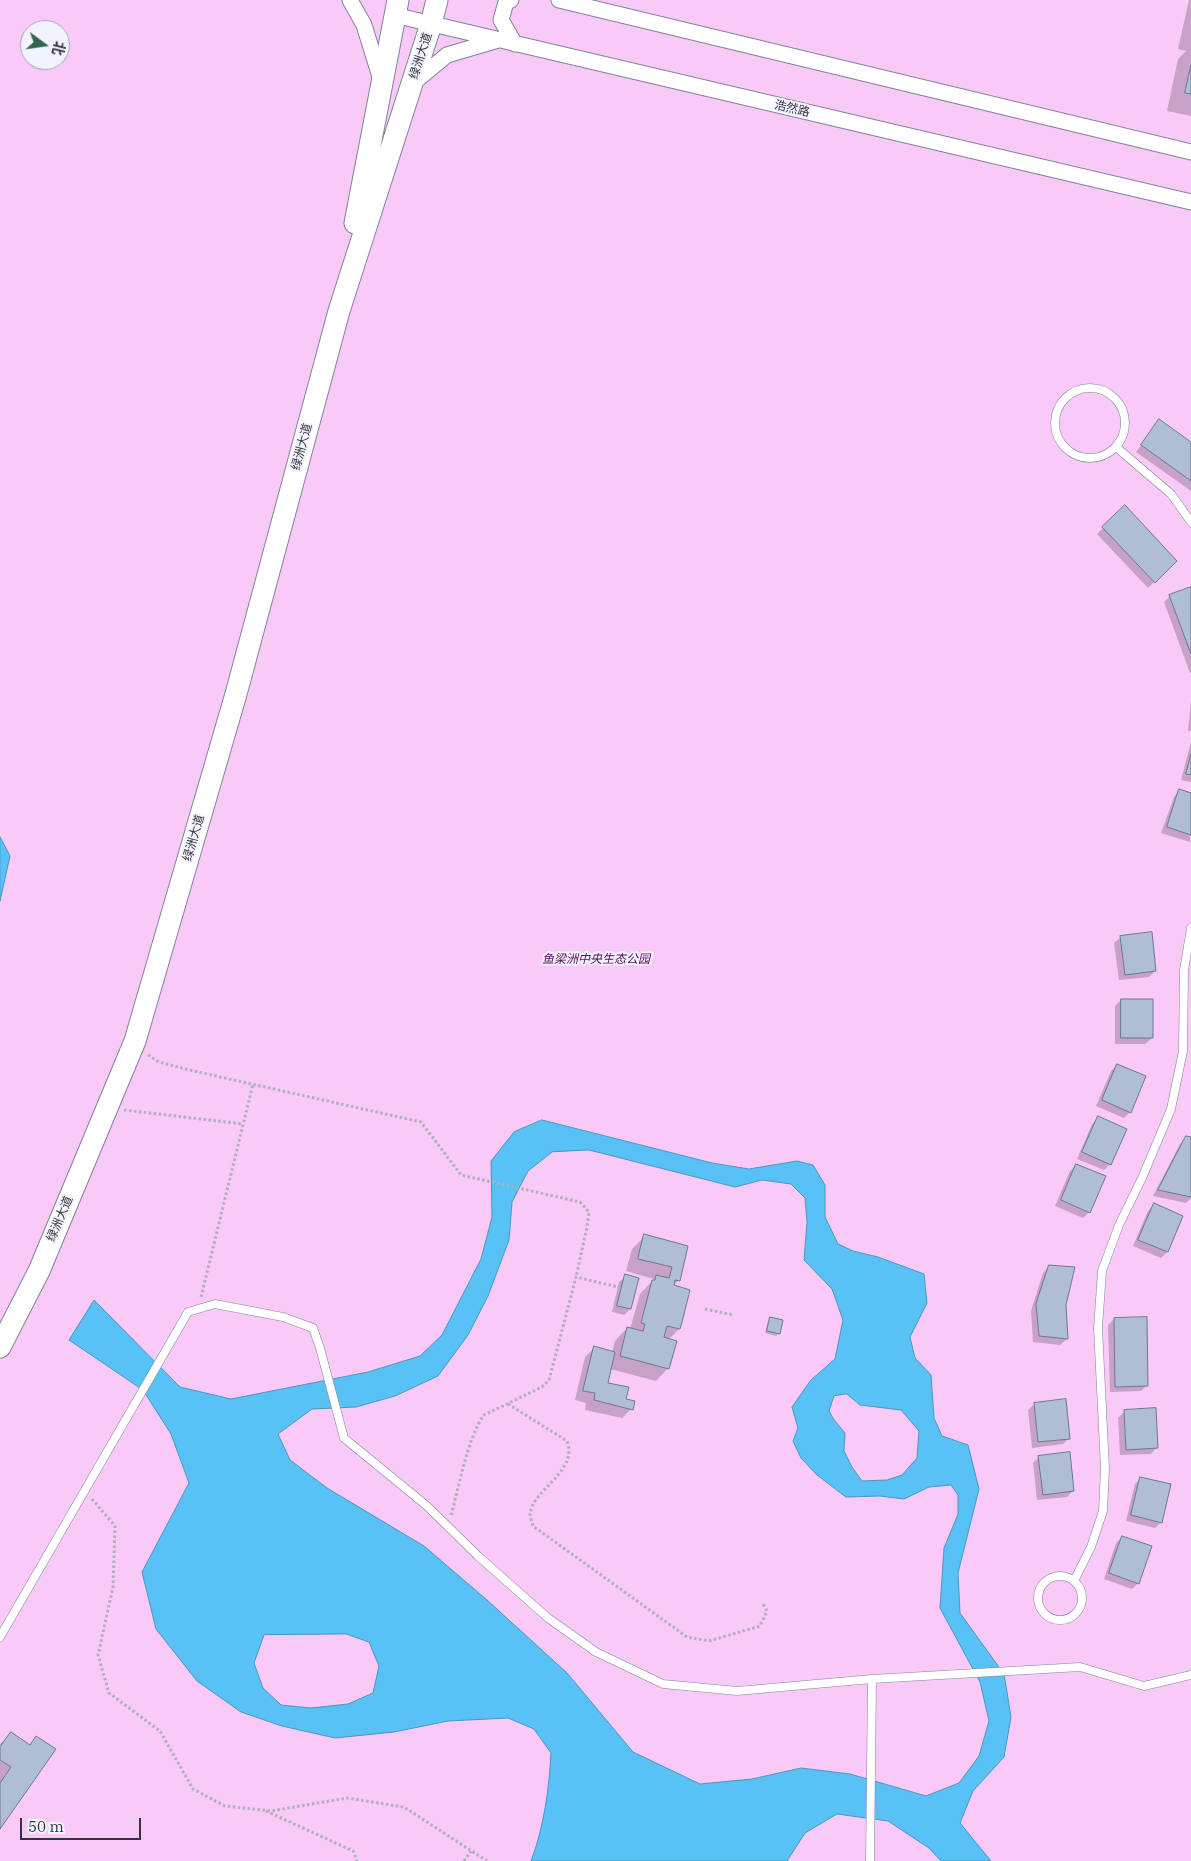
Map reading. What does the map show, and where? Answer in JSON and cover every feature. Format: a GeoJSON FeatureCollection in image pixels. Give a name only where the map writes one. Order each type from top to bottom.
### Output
{"type":"FeatureCollection","features":[{"type":"Feature","properties":{"kind":"main road","name":"绿洲大道"},"geometry":{"type":"LineString","coordinates":[[0,1347],[39,1271],[133,1046],[236,694],[339,311],[437,0]]}},
{"type":"Feature","properties":{"kind":"main road","name":"绿洲大道"},"geometry":{"type":"LineString","coordinates":[[339,311],[396,8]]}},
{"type":"Feature","properties":{"kind":"street"},"geometry":{"type":"LineString","coordinates":[[350,0],[364,25],[382,82]]}},
{"type":"Feature","properties":{"kind":"street"},"geometry":{"type":"LineString","coordinates":[[511,0],[506,2],[501,20],[515,44]]}},
{"type":"Feature","properties":{"kind":"street"},"geometry":{"type":"LineString","coordinates":[[559,0],[1191,152]]}},
{"type":"Feature","properties":{"kind":"street","name":"浩然路"},"geometry":{"type":"LineString","coordinates":[[396,8],[431,24],[1191,202]]}},
{"type":"Feature","properties":{"kind":"street"},"geometry":{"type":"LineString","coordinates":[[412,84],[447,55],[499,40]]}},
{"type":"Feature","properties":{"kind":"lane"},"geometry":{"type":"LineString","coordinates":[[1100,389],[1111,395],[1119,403],[1124,414],[1125,425],[1122,437],[1116,446],[1107,454],[1091,457],[1074,454],[1065,447],[1059,438],[1056,416],[1060,405],[1068,396],[1078,390],[1100,389]]}},
{"type":"Feature","properties":{"kind":"lane"},"geometry":{"type":"LineString","coordinates":[[1116,446],[1171,494],[1191,522]]}},
{"type":"Feature","properties":{"kind":"lane"},"geometry":{"type":"LineString","coordinates":[[1074,1581],[1091,1547],[1103,1511],[1105,1469],[1098,1328],[1102,1270],[1119,1225],[1142,1178],[1171,1109],[1183,1051],[1184,970],[1191,928]]}},
{"type":"Feature","properties":{"kind":"lane"},"geometry":{"type":"LineString","coordinates":[[0,1637],[188,1312],[215,1304],[283,1317],[312,1328],[320,1348],[344,1438],[426,1506],[548,1618],[596,1652],[663,1684],[737,1691],[872,1679],[1080,1667],[1144,1686],[1191,1675]]}},
{"type":"Feature","properties":{"kind":"lane"},"geometry":{"type":"LineString","coordinates":[[1054,1577],[1068,1577],[1074,1581],[1082,1594],[1080,1609],[1075,1615],[1061,1621],[1046,1617],[1038,1604],[1038,1597],[1043,1584],[1054,1577]]}},
{"type":"Feature","properties":{"kind":"lane"},"geometry":{"type":"LineString","coordinates":[[870,1861],[872,1679]]}},
{"type":"Feature","properties":{"kind":"path"},"geometry":{"type":"LineString","coordinates":[[133,1046],[159,1062],[421,1122],[461,1175],[580,1202],[589,1212],[588,1227],[549,1380],[542,1387],[484,1415],[479,1422],[473,1435],[448,1527]]}},
{"type":"Feature","properties":{"kind":"path"},"geometry":{"type":"LineString","coordinates":[[198,1309],[253,1084]]}},
{"type":"Feature","properties":{"kind":"path"},"geometry":{"type":"LineString","coordinates":[[106,1108],[243,1124]]}},
{"type":"Feature","properties":{"kind":"path"},"geometry":{"type":"LineString","coordinates":[[576,1276],[622,1288]]}},
{"type":"Feature","properties":{"kind":"path"},"geometry":{"type":"LineString","coordinates":[[706,1309],[733,1315]]}},
{"type":"Feature","properties":{"kind":"path"},"geometry":{"type":"LineString","coordinates":[[508,1404],[567,1440],[571,1449],[566,1464],[534,1505],[530,1514],[533,1526],[687,1637],[709,1641],[760,1626],[767,1611],[762,1602]]}},
{"type":"Feature","properties":{"kind":"path"},"geometry":{"type":"LineString","coordinates":[[85,1491],[115,1526],[114,1588],[98,1656],[109,1693],[160,1731],[193,1789],[225,1806],[271,1811],[347,1798],[404,1807],[487,1861]]}},
{"type":"Feature","properties":{"kind":"path"},"geometry":{"type":"LineString","coordinates":[[263,1810],[353,1851],[357,1861]]}},
{"type":"Feature","properties":{"kind":"path"},"geometry":{"type":"LineString","coordinates":[[464,1861],[471,1851]]}},
{"type":"Feature","properties":{"kind":"green space","name":"鱼梁洲中央生态公园"},"geometry":{"type":"Polygon","coordinates":[[[0,0],[1191,0],[1191,1861],[0,1861],[0,0]]]}},
{"type":"Feature","properties":{"kind":"water"},"geometry":{"type":"Polygon","coordinates":[[[0,837],[10,856],[0,901],[0,837]]]}},
{"type":"Feature","properties":{"kind":"water"},"geometry":{"type":"Polygon","coordinates":[[[542,1120],[712,1163],[749,1169],[797,1161],[813,1165],[825,1185],[825,1217],[838,1244],[853,1251],[878,1257],[924,1274],[927,1303],[910,1337],[915,1358],[931,1375],[934,1418],[942,1436],[968,1445],[979,1489],[958,1573],[960,1613],[1004,1674],[1011,1717],[1004,1757],[973,1791],[960,1823],[991,1861],[941,1861],[929,1848],[888,1821],[837,1814],[805,1833],[787,1861],[531,1861],[536,1848],[545,1808],[551,1753],[534,1729],[508,1718],[448,1721],[394,1732],[335,1738],[282,1726],[241,1712],[197,1681],[156,1629],[142,1572],[189,1483],[171,1434],[143,1390],[69,1340],[94,1300],[180,1387],[231,1399],[368,1372],[420,1356],[442,1335],[481,1259],[492,1217],[491,1161],[514,1132],[542,1120]],[[589,1150],[552,1152],[528,1171],[512,1202],[509,1240],[488,1296],[468,1335],[438,1376],[395,1396],[356,1407],[312,1409],[278,1434],[290,1460],[327,1488],[424,1546],[567,1673],[633,1752],[700,1784],[752,1779],[801,1768],[850,1774],[926,1796],[959,1783],[979,1756],[989,1721],[980,1682],[940,1608],[944,1548],[958,1514],[958,1495],[951,1485],[929,1487],[904,1499],[880,1496],[846,1497],[817,1475],[801,1458],[793,1441],[798,1428],[792,1407],[811,1380],[835,1359],[843,1320],[832,1289],[804,1260],[807,1222],[805,1198],[791,1184],[762,1180],[735,1187],[589,1150]],[[847,1394],[834,1396],[829,1411],[845,1433],[844,1451],[852,1467],[862,1481],[887,1480],[902,1475],[917,1458],[919,1431],[901,1410],[860,1405],[847,1394]],[[346,1634],[264,1635],[254,1663],[263,1688],[281,1705],[311,1708],[348,1704],[373,1693],[379,1666],[369,1642],[346,1634]]]}},
{"type":"Feature","properties":{"kind":"building"},"geometry":{"type":"Polygon","coordinates":[[[1191,65],[1191,94],[1185,93],[1191,65]]]}},
{"type":"Feature","properties":{"kind":"building"},"geometry":{"type":"Polygon","coordinates":[[[1159,419],[1191,442],[1191,481],[1141,445],[1159,419]]]}},
{"type":"Feature","properties":{"kind":"building"},"geometry":{"type":"Polygon","coordinates":[[[1125,505],[1177,561],[1155,583],[1102,527],[1125,505]]]}},
{"type":"Feature","properties":{"kind":"building"},"geometry":{"type":"Polygon","coordinates":[[[1191,587],[1191,654],[1169,595],[1191,587]]]}},
{"type":"Feature","properties":{"kind":"building"},"geometry":{"type":"Polygon","coordinates":[[[1191,754],[1191,775],[1186,774],[1191,754]]]}},
{"type":"Feature","properties":{"kind":"building"},"geometry":{"type":"Polygon","coordinates":[[[1179,789],[1191,793],[1191,835],[1167,827],[1179,789]]]}},
{"type":"Feature","properties":{"kind":"building"},"geometry":{"type":"Polygon","coordinates":[[[1152,932],[1156,971],[1125,975],[1120,936],[1152,932]]]}},
{"type":"Feature","properties":{"kind":"building"},"geometry":{"type":"Polygon","coordinates":[[[1121,999],[1153,999],[1153,1038],[1121,1038],[1121,999]]]}},
{"type":"Feature","properties":{"kind":"building"},"geometry":{"type":"Polygon","coordinates":[[[1117,1064],[1146,1076],[1131,1113],[1102,1100],[1117,1064]]]}},
{"type":"Feature","properties":{"kind":"building"},"geometry":{"type":"Polygon","coordinates":[[[1098,1116],[1127,1129],[1111,1165],[1082,1152],[1098,1116]]]}},
{"type":"Feature","properties":{"kind":"building"},"geometry":{"type":"Polygon","coordinates":[[[1186,1136],[1191,1137],[1191,1197],[1158,1190],[1186,1136]]]}},
{"type":"Feature","properties":{"kind":"building"},"geometry":{"type":"Polygon","coordinates":[[[1076,1164],[1106,1176],[1090,1213],[1061,1200],[1076,1164]]]}},
{"type":"Feature","properties":{"kind":"building"},"geometry":{"type":"Polygon","coordinates":[[[1154,1203],[1183,1216],[1168,1252],[1138,1240],[1154,1203]]]}},
{"type":"Feature","properties":{"kind":"building"},"geometry":{"type":"Polygon","coordinates":[[[644,1234],[688,1246],[680,1281],[675,1280],[674,1285],[690,1290],[682,1322],[680,1329],[667,1326],[664,1337],[677,1341],[669,1369],[620,1356],[627,1327],[643,1331],[645,1324],[641,1323],[652,1280],[655,1280],[656,1275],[669,1278],[672,1267],[638,1259],[644,1234]]]}},
{"type":"Feature","properties":{"kind":"building"},"geometry":{"type":"Polygon","coordinates":[[[1049,1265],[1075,1267],[1066,1305],[1068,1339],[1039,1336],[1036,1304],[1049,1265]]]}},
{"type":"Feature","properties":{"kind":"building"},"geometry":{"type":"Polygon","coordinates":[[[625,1274],[639,1278],[631,1309],[617,1306],[625,1274]]]}},
{"type":"Feature","properties":{"kind":"building"},"geometry":{"type":"Polygon","coordinates":[[[770,1317],[783,1320],[780,1334],[767,1331],[770,1317]]]}},
{"type":"Feature","properties":{"kind":"building"},"geometry":{"type":"Polygon","coordinates":[[[1147,1317],[1148,1386],[1115,1387],[1114,1318],[1147,1317]]]}},
{"type":"Feature","properties":{"kind":"building"},"geometry":{"type":"Polygon","coordinates":[[[594,1346],[615,1352],[608,1383],[629,1387],[626,1399],[635,1401],[633,1410],[594,1400],[595,1393],[583,1391],[594,1346]]]}},
{"type":"Feature","properties":{"kind":"building"},"geometry":{"type":"Polygon","coordinates":[[[1066,1399],[1070,1439],[1038,1442],[1034,1403],[1066,1399]]]}},
{"type":"Feature","properties":{"kind":"building"},"geometry":{"type":"Polygon","coordinates":[[[1156,1408],[1158,1448],[1126,1450],[1124,1410],[1156,1408]]]}},
{"type":"Feature","properties":{"kind":"building"},"geometry":{"type":"Polygon","coordinates":[[[1070,1452],[1074,1491],[1043,1495],[1038,1456],[1070,1452]]]}},
{"type":"Feature","properties":{"kind":"building"},"geometry":{"type":"Polygon","coordinates":[[[1140,1477],[1171,1484],[1162,1523],[1131,1515],[1140,1477]]]}},
{"type":"Feature","properties":{"kind":"building"},"geometry":{"type":"Polygon","coordinates":[[[1122,1536],[1152,1546],[1139,1584],[1109,1573],[1122,1536]]]}},
{"type":"Feature","properties":{"kind":"building"},"geometry":{"type":"Polygon","coordinates":[[[11,1732],[30,1745],[36,1736],[56,1749],[0,1829],[0,1783],[11,1767],[0,1760],[0,1747],[11,1732]]]}}]}
